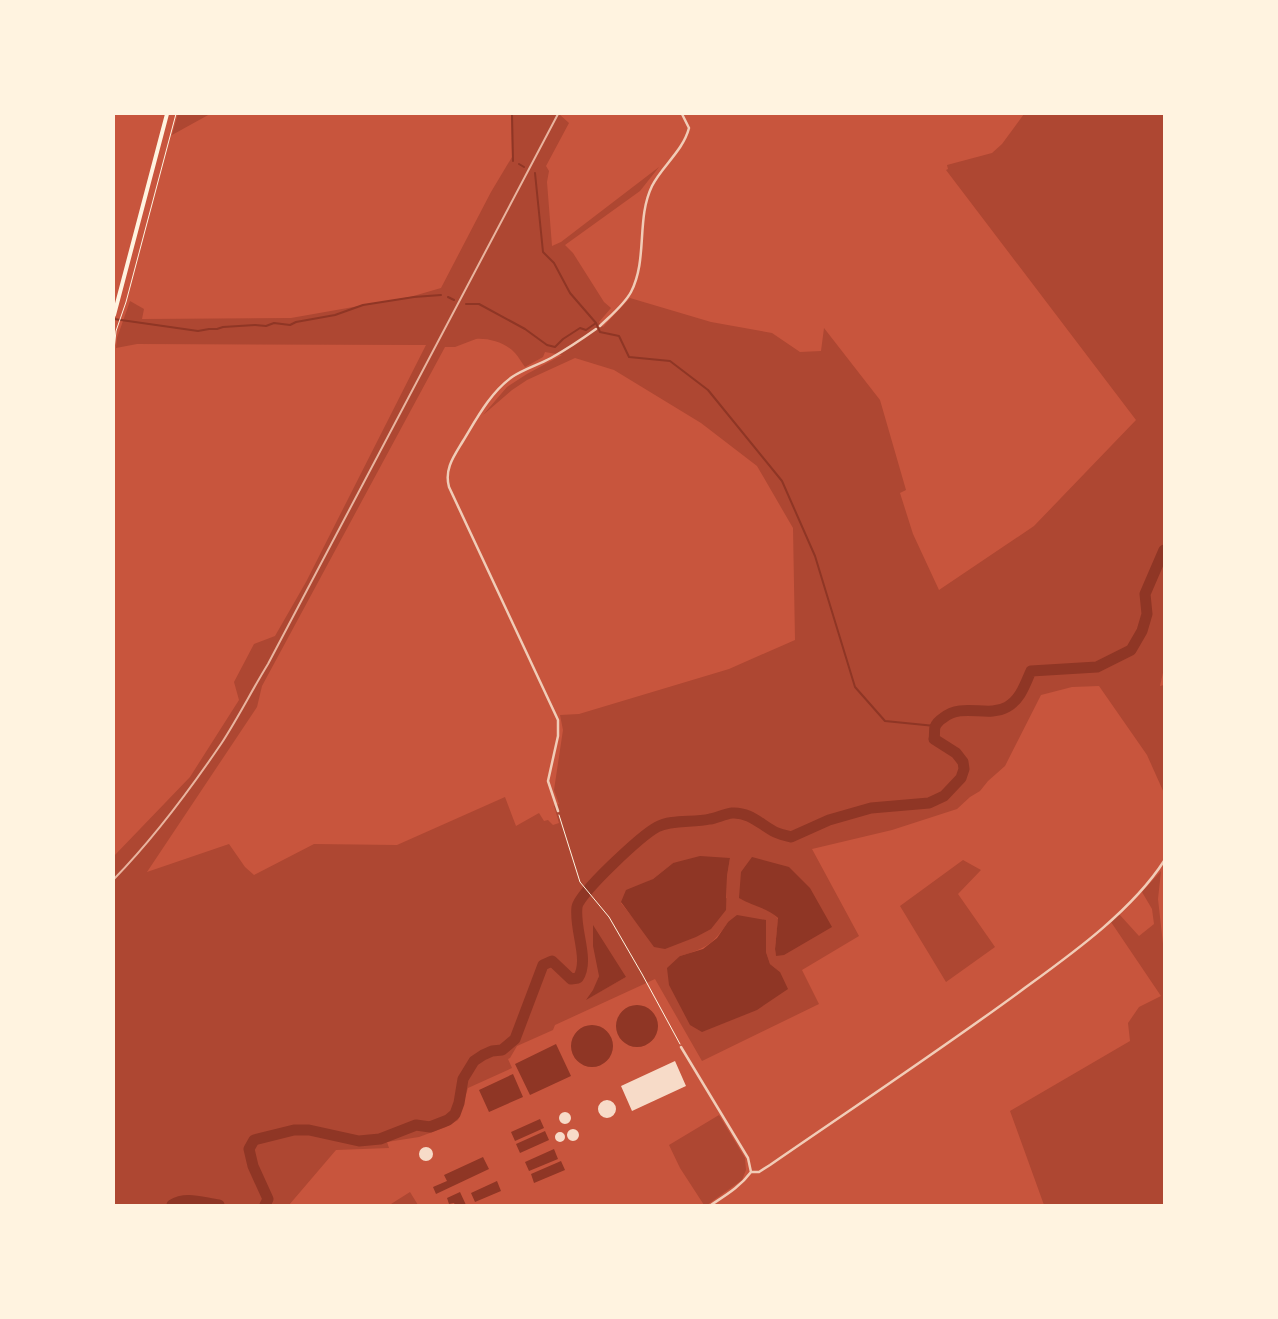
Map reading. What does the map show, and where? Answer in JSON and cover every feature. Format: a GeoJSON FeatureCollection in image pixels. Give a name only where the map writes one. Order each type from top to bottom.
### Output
{"type":"FeatureCollection","features":[{"type":"Feature","properties":{"kind":"main road"},"geometry":{"type":"LineString","coordinates":[[114,313],[167,114]]}},
{"type":"Feature","properties":{"kind":"street"},"geometry":{"type":"LineString","coordinates":[[600,326],[631,293],[637,276],[647,200],[656,179],[681,146],[689,128],[682,114]]}},
{"type":"Feature","properties":{"kind":"street"},"geometry":{"type":"LineString","coordinates":[[558,811],[548,781],[558,736],[558,720],[449,487],[447,479],[450,463],[487,403],[500,387],[518,373],[558,354],[596,329]]}},
{"type":"Feature","properties":{"kind":"street"},"geometry":{"type":"LineString","coordinates":[[750,1172],[759,1172],[786,1154],[972,1027],[1066,958],[1133,899],[1164,862]]}},
{"type":"Feature","properties":{"kind":"street"},"geometry":{"type":"LineString","coordinates":[[681,1047],[748,1158],[750,1172],[745,1180],[736,1189],[711,1205]]}},
{"type":"Feature","properties":{"kind":"path"},"geometry":{"type":"LineString","coordinates":[[114,350],[116,331],[126,302],[176,114]]}},
{"type":"Feature","properties":{"kind":"path"},"geometry":{"type":"LineString","coordinates":[[558,811],[580,882],[609,917],[681,1047]]}},
{"type":"Feature","properties":{"kind":"shaded area"},"geometry":{"type":"Polygon","coordinates":[[[178,114],[210,114],[172,135],[178,114]]]}},
{"type":"Feature","properties":{"kind":"shaded area"},"geometry":{"type":"Polygon","coordinates":[[[511,114],[559,114],[569,123],[546,166],[549,171],[547,182],[552,246],[561,242],[659,167],[640,191],[565,245],[573,253],[604,302],[611,308],[599,322],[603,327],[630,298],[711,322],[772,333],[800,352],[821,351],[824,328],[880,400],[906,490],[900,493],[913,534],[939,590],[1034,526],[1136,420],[946,170],[948,169],[947,165],[992,153],[1002,144],[1024,114],[1164,114],[1164,668],[1160,686],[1164,685],[1164,793],[1147,755],[1099,686],[1072,687],[1041,695],[1005,766],[980,791],[957,809],[892,830],[812,849],[859,936],[802,970],[819,1004],[702,1061],[655,979],[555,1025],[553,1030],[517,1046],[508,1059],[512,1068],[468,1088],[458,1120],[446,1127],[419,1137],[387,1142],[389,1148],[336,1150],[289,1205],[114,1205],[114,856],[190,777],[239,700],[234,682],[254,644],[275,636],[306,582],[426,345],[137,344],[116,348],[117,338],[130,301],[144,309],[142,319],[291,318],[410,297],[441,288],[491,192],[512,157],[511,114]],[[476,339],[455,347],[445,347],[262,686],[257,707],[147,872],[229,844],[245,867],[254,875],[314,844],[397,845],[505,797],[516,826],[539,813],[544,821],[548,820],[553,825],[559,823],[554,806],[559,804],[554,790],[563,730],[560,715],[579,714],[729,669],[795,640],[793,528],[757,466],[701,423],[614,370],[575,358],[527,380],[512,390],[483,415],[507,387],[562,355],[545,352],[543,357],[525,367],[511,349],[492,340],[476,339]],[[730,858],[673,863],[653,879],[643,884],[621,903],[637,923],[727,898],[727,876],[730,858]],[[772,912],[778,919],[776,956],[831,927],[772,912]],[[766,920],[728,922],[703,948],[680,956],[780,972],[770,964],[766,952],[766,920]],[[599,976],[593,992],[587,999],[626,977],[599,976]]]}},
{"type":"Feature","properties":{"kind":"shaded area"},"geometry":{"type":"Polygon","coordinates":[[[700,856],[730,858],[727,876],[726,910],[711,929],[696,937],[665,949],[654,947],[621,902],[626,890],[653,879],[673,863],[700,856]]]}},
{"type":"Feature","properties":{"kind":"shaded area"},"geometry":{"type":"Polygon","coordinates":[[[752,857],[789,867],[810,888],[832,927],[784,955],[776,956],[778,918],[770,912],[739,898],[741,872],[752,857]]]}},
{"type":"Feature","properties":{"kind":"shaded area"},"geometry":{"type":"Polygon","coordinates":[[[963,860],[981,870],[958,894],[995,947],[946,982],[900,906],[963,860]]]}},
{"type":"Feature","properties":{"kind":"shaded area"},"geometry":{"type":"Polygon","coordinates":[[[1161,871],[1158,899],[1164,953],[1164,1205],[1044,1205],[1010,1111],[1130,1041],[1128,1023],[1139,1007],[1161,996],[1111,922],[1119,914],[1139,936],[1154,924],[1152,909],[1142,892],[1161,871]]]}},
{"type":"Feature","properties":{"kind":"shaded area"},"geometry":{"type":"Polygon","coordinates":[[[737,915],[766,920],[766,952],[770,964],[780,972],[788,989],[757,1010],[702,1032],[690,1025],[669,985],[667,968],[680,956],[703,949],[717,938],[728,922],[737,915]]]}},
{"type":"Feature","properties":{"kind":"shaded area"},"geometry":{"type":"Polygon","coordinates":[[[593,925],[626,977],[586,1000],[599,976],[593,946],[593,925]]]}},
{"type":"Feature","properties":{"kind":"shaded area"},"geometry":{"type":"Polygon","coordinates":[[[641,1005],[649,1008],[655,1014],[658,1026],[655,1038],[649,1044],[633,1047],[625,1044],[619,1038],[616,1022],[619,1014],[625,1008],[641,1005]]]}},
{"type":"Feature","properties":{"kind":"shaded area"},"geometry":{"type":"Polygon","coordinates":[[[596,1025],[604,1028],[610,1034],[613,1046],[610,1058],[604,1064],[588,1067],[580,1064],[574,1058],[571,1042],[574,1034],[580,1028],[596,1025]]]}},
{"type":"Feature","properties":{"kind":"shaded area"},"geometry":{"type":"Polygon","coordinates":[[[556,1044],[571,1076],[530,1095],[515,1064],[556,1044]]]}},
{"type":"Feature","properties":{"kind":"shaded area"},"geometry":{"type":"Polygon","coordinates":[[[513,1074],[523,1097],[489,1112],[479,1090],[513,1074]]]}},
{"type":"Feature","properties":{"kind":"shaded area"},"geometry":{"type":"Polygon","coordinates":[[[719,1115],[745,1158],[746,1170],[742,1180],[707,1205],[704,1205],[680,1168],[669,1145],[719,1115]]]}},
{"type":"Feature","properties":{"kind":"shaded area"},"geometry":{"type":"Polygon","coordinates":[[[540,1119],[544,1128],[515,1141],[511,1132],[540,1119]]]}},
{"type":"Feature","properties":{"kind":"shaded area"},"geometry":{"type":"Polygon","coordinates":[[[545,1131],[549,1140],[520,1153],[516,1144],[545,1131]]]}},
{"type":"Feature","properties":{"kind":"shaded area"},"geometry":{"type":"Polygon","coordinates":[[[554,1149],[558,1159],[529,1171],[525,1162],[554,1149]]]}},
{"type":"Feature","properties":{"kind":"shaded area"},"geometry":{"type":"Polygon","coordinates":[[[483,1157],[489,1169],[436,1194],[433,1187],[447,1181],[444,1175],[483,1157]]]}},
{"type":"Feature","properties":{"kind":"shaded area"},"geometry":{"type":"Polygon","coordinates":[[[561,1161],[565,1170],[534,1183],[531,1174],[561,1161]]]}},
{"type":"Feature","properties":{"kind":"shaded area"},"geometry":{"type":"Polygon","coordinates":[[[497,1181],[501,1191],[475,1202],[471,1193],[497,1181]]]}},
{"type":"Feature","properties":{"kind":"shaded area"},"geometry":{"type":"Polygon","coordinates":[[[410,1192],[418,1205],[389,1205],[391,1204],[410,1192]]]}},
{"type":"Feature","properties":{"kind":"shaded area"},"geometry":{"type":"Polygon","coordinates":[[[460,1192],[466,1205],[449,1204],[447,1198],[460,1192]]]}},
{"type":"Feature","properties":{"kind":"building"},"geometry":{"type":"Polygon","coordinates":[[[675,1061],[686,1086],[632,1111],[621,1086],[675,1061]]]}},
{"type":"Feature","properties":{"kind":"building"},"geometry":{"type":"Polygon","coordinates":[[[607,1100],[613,1103],[616,1109],[613,1115],[607,1118],[601,1115],[598,1109],[601,1103],[607,1100]]]}},
{"type":"Feature","properties":{"kind":"building"},"geometry":{"type":"Polygon","coordinates":[[[563,1112],[567,1112],[571,1118],[567,1124],[563,1124],[559,1120],[559,1116],[563,1112]]]}},
{"type":"Feature","properties":{"kind":"building"},"geometry":{"type":"Polygon","coordinates":[[[571,1129],[575,1129],[579,1135],[575,1141],[571,1141],[567,1137],[567,1133],[571,1129]]]}},
{"type":"Feature","properties":{"kind":"building"},"geometry":{"type":"Polygon","coordinates":[[[560,1132],[565,1137],[560,1142],[555,1137],[560,1132]]]}},
{"type":"Feature","properties":{"kind":"building"},"geometry":{"type":"Polygon","coordinates":[[[426,1147],[431,1149],[433,1154],[431,1159],[426,1161],[421,1159],[419,1154],[421,1149],[426,1147]]]}},
{"type":"Feature","properties":{"kind":"waterway"},"geometry":{"type":"LineString","coordinates":[[512,114],[513,161]]}},
{"type":"Feature","properties":{"kind":"waterway"},"geometry":{"type":"LineString","coordinates":[[519,164],[524,167]]}},
{"type":"Feature","properties":{"kind":"waterway"},"geometry":{"type":"LineString","coordinates":[[535,173],[543,252],[554,263],[570,293],[596,323],[600,332],[619,336],[629,357],[670,361],[708,390],[782,481],[815,556],[855,687],[885,721],[935,726]]}},
{"type":"Feature","properties":{"kind":"waterway"},"geometry":{"type":"LineString","coordinates":[[114,319],[198,331],[223,327],[266,326],[274,323],[290,325],[296,322],[335,315],[363,305],[441,295]]}},
{"type":"Feature","properties":{"kind":"waterway"},"geometry":{"type":"LineString","coordinates":[[448,297],[454,300]]}},
{"type":"Feature","properties":{"kind":"waterway"},"geometry":{"type":"LineString","coordinates":[[466,304],[479,304],[525,329],[547,345],[555,347],[563,339],[580,328],[586,330],[596,323]]}},
{"type":"Feature","properties":{"kind":"waterway"},"geometry":{"type":"LineString","coordinates":[[265,1205],[268,1199],[253,1166],[249,1149],[254,1140],[294,1130],[309,1130],[359,1141],[380,1139],[416,1125],[430,1127],[448,1120],[455,1114],[463,1079],[474,1061],[492,1051],[502,1050],[515,1039],[543,965],[552,961],[571,979],[578,978],[582,963],[577,916],[577,907],[580,900],[612,865],[649,832],[669,823],[703,820],[738,813],[754,819],[775,832],[791,837],[829,820],[871,808],[929,803],[944,796],[961,778],[964,769],[963,762],[956,753],[934,739],[935,727],[938,722],[951,713],[959,711],[991,711],[1007,707],[1019,696],[1031,671],[1097,667],[1131,650],[1142,631],[1147,614],[1145,594],[1164,550]]}},
{"type":"Feature","properties":{"kind":"waterway"},"geometry":{"type":"LineString","coordinates":[[172,1205],[183,1201],[219,1205]]}},
{"type":"Feature","properties":{"kind":"railway"},"geometry":{"type":"LineString","coordinates":[[114,879],[157,831],[184,797],[221,744],[239,714],[268,664],[558,114]]}}]}
